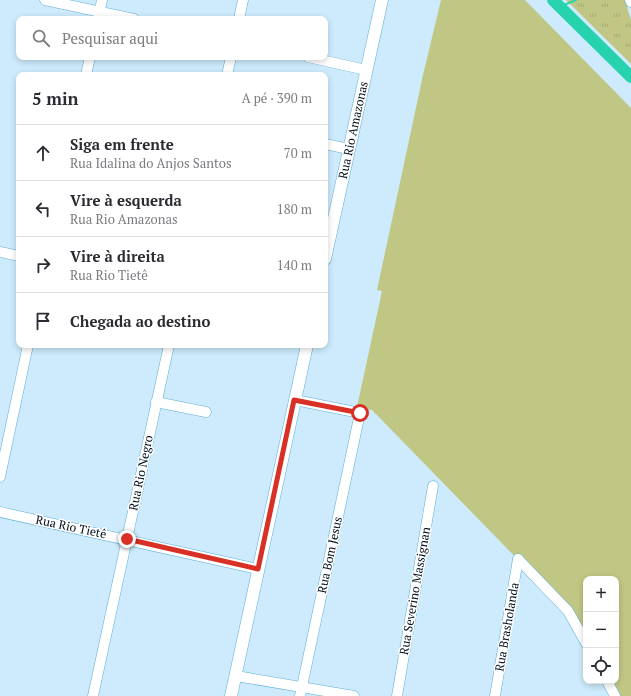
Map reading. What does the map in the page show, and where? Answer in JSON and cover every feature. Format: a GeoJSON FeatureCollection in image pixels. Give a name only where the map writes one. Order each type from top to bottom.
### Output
{"type":"FeatureCollection","features":[{"type":"Feature","properties":{"kind":"main road","name":"Rua Rio Amazonas"},"geometry":{"type":"LineString","coordinates":[[328,246],[382,0]]}},
{"type":"Feature","properties":{"kind":"main road"},"geometry":{"type":"LineString","coordinates":[[231,696],[306,348]]}},
{"type":"Feature","properties":{"kind":"street"},"geometry":{"type":"LineString","coordinates":[[46,0],[99,15],[102,0]]}},
{"type":"Feature","properties":{"kind":"street"},"geometry":{"type":"LineString","coordinates":[[240,16],[243,0]]}},
{"type":"Feature","properties":{"kind":"street"},"geometry":{"type":"LineString","coordinates":[[87,72],[89,60]]}},
{"type":"Feature","properties":{"kind":"street"},"geometry":{"type":"LineString","coordinates":[[228,72],[230,60]]}},
{"type":"Feature","properties":{"kind":"street"},"geometry":{"type":"LineString","coordinates":[[321,60],[366,70]]}},
{"type":"Feature","properties":{"kind":"street"},"geometry":{"type":"LineString","coordinates":[[328,145],[349,149]]}},
{"type":"Feature","properties":{"kind":"street"},"geometry":{"type":"LineString","coordinates":[[0,252],[16,255]]}},
{"type":"Feature","properties":{"kind":"street"},"geometry":{"type":"LineString","coordinates":[[0,477],[27,348]]}},
{"type":"Feature","properties":{"kind":"street","name":"Rua Rio Negro"},"geometry":{"type":"LineString","coordinates":[[93,696],[168,348]]}},
{"type":"Feature","properties":{"kind":"street","name":"Rua Bom Jesus"},"geometry":{"type":"LineString","coordinates":[[294,400],[360,413],[301,692]]}},
{"type":"Feature","properties":{"kind":"street"},"geometry":{"type":"LineString","coordinates":[[156,402],[206,412]]}},
{"type":"Feature","properties":{"kind":"street","name":"Rua Severino Massignan"},"geometry":{"type":"LineString","coordinates":[[397,696],[433,486]]}},
{"type":"Feature","properties":{"kind":"street","name":"Rua Rio Tietê"},"geometry":{"type":"LineString","coordinates":[[0,512],[258,569]]}},
{"type":"Feature","properties":{"kind":"street","name":"Rua Brasholanda"},"geometry":{"type":"LineString","coordinates":[[495,696],[518,559],[568,611],[583,638]]}},
{"type":"Feature","properties":{"kind":"street"},"geometry":{"type":"LineString","coordinates":[[236,676],[301,692],[354,696]]}},
{"type":"Feature","properties":{"kind":"street"},"geometry":{"type":"LineString","coordinates":[[609,684],[615,696]]}},
{"type":"Feature","properties":{"kind":"green space"},"geometry":{"type":"Polygon","coordinates":[[[441,0],[525,0],[631,108],[631,696],[615,696],[609,684],[619,684],[619,576],[583,576],[583,638],[568,611],[372,410],[357,407],[382,291],[377,290],[423,75],[441,0]]]}},
{"type":"Feature","properties":{"kind":"green space"},"geometry":{"type":"Polygon","coordinates":[[[566,0],[625,0],[631,20],[631,64],[566,0]]]}},
{"type":"Feature","properties":{"kind":"waterway"},"geometry":{"type":"LineString","coordinates":[[553,0],[631,77]]}},
{"type":"Feature","properties":{"kind":"waterway"},"geometry":{"type":"LineString","coordinates":[[559,7],[576,0]]}},
{"type":"Feature","properties":{"kind":"route"},"geometry":{"type":"LineString","coordinates":[[127,539],[258,569],[294,400],[360,413]]}}]}
